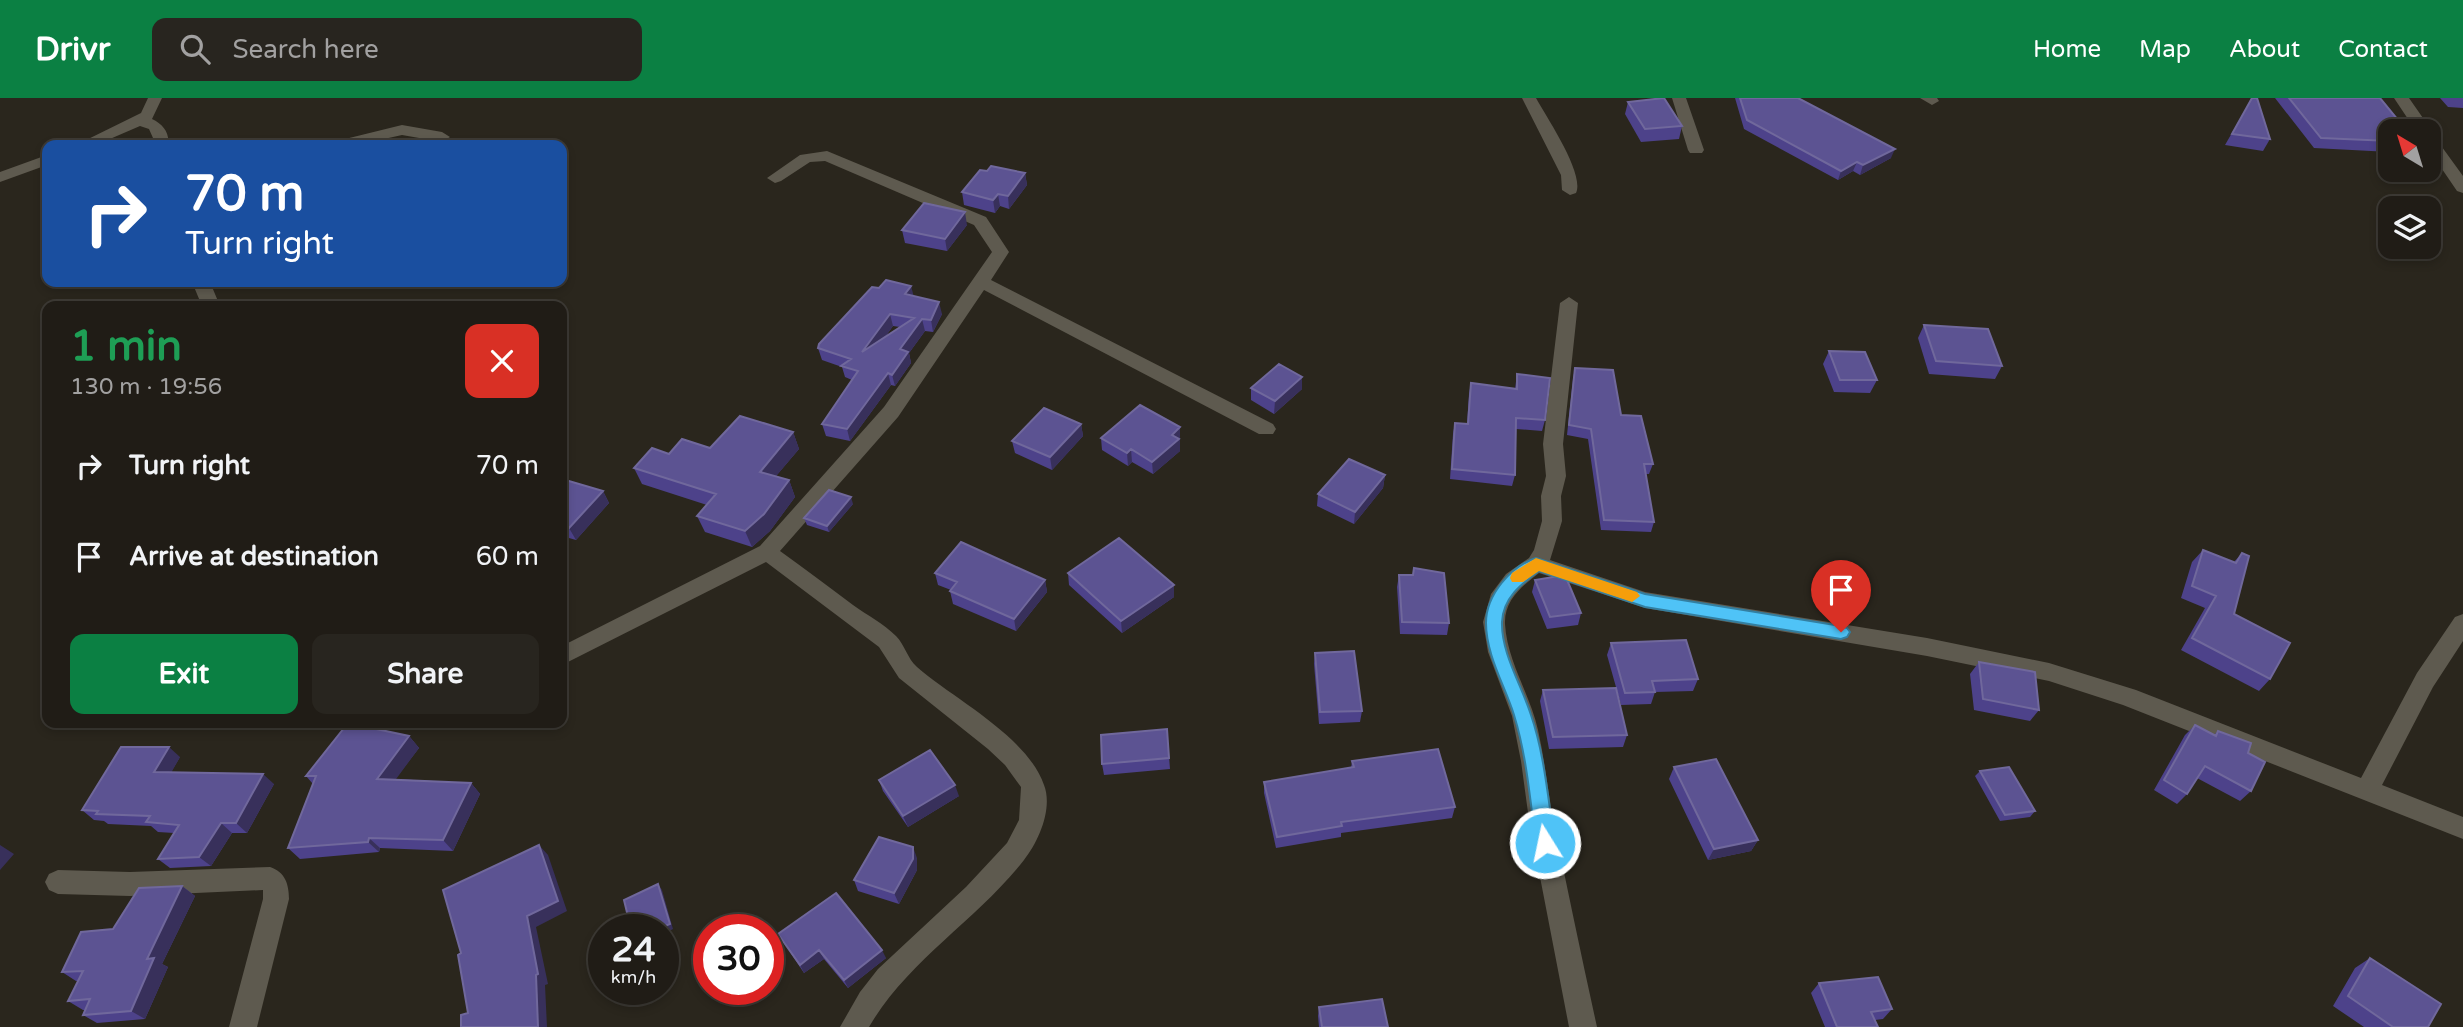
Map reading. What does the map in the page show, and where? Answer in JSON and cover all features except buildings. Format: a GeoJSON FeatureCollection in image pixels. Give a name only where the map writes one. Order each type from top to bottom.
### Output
{"type":"FeatureCollection","features":[{"type":"Feature","properties":{"kind":"street"},"geometry":{"type":"LineString","coordinates":[[95,140],[141,120],[148,115],[155,98]]}},
{"type":"Feature","properties":{"kind":"street"},"geometry":{"type":"LineString","coordinates":[[1529,98],[1569,175],[1570,190]]}},
{"type":"Feature","properties":{"kind":"street"},"geometry":{"type":"LineString","coordinates":[[1679,98],[1696,150]]}},
{"type":"Feature","properties":{"kind":"street"},"geometry":{"type":"LineString","coordinates":[[2401,98],[2416,119]]}},
{"type":"Feature","properties":{"kind":"street"},"geometry":{"type":"LineString","coordinates":[[141,120],[155,126],[161,140]]}},
{"type":"Feature","properties":{"kind":"street"},"geometry":{"type":"LineString","coordinates":[[360,140],[402,130],[442,137]]}},
{"type":"Feature","properties":{"kind":"street"},"geometry":{"type":"LineString","coordinates":[[567,653],[767,552],[891,412],[1000,252],[980,221],[827,156],[806,158],[775,178]]}},
{"type":"Feature","properties":{"kind":"street"},"geometry":{"type":"LineString","coordinates":[[2441,156],[2463,188]]}},
{"type":"Feature","properties":{"kind":"street"},"geometry":{"type":"LineString","coordinates":[[0,177],[42,162]]}},
{"type":"Feature","properties":{"kind":"street"},"geometry":{"type":"LineString","coordinates":[[982,282],[1266,429]]}},
{"type":"Feature","properties":{"kind":"street"},"geometry":{"type":"LineString","coordinates":[[1569,303],[1553,444],[1556,476],[1551,496],[1552,521],[1544,552],[1536,564],[1514,580],[1499,600],[1494,622],[1499,652],[1523,716],[1533,761],[1546,846],[1583,1027]]}},
{"type":"Feature","properties":{"kind":"street"},"geometry":{"type":"LineString","coordinates":[[767,552],[889,643],[905,670],[961,711],[1016,762],[1032,784],[1034,804],[1030,825],[1017,849],[985,884],[915,947],[863,1010],[855,1027]]}},
{"type":"Feature","properties":{"kind":"street"},"geometry":{"type":"LineString","coordinates":[[1536,564],[1645,600],[1927,647],[2049,672],[2128,697],[2463,828]]}},
{"type":"Feature","properties":{"kind":"street"},"geometry":{"type":"LineString","coordinates":[[2367,790],[2426,680],[2463,623]]}},
{"type":"Feature","properties":{"kind":"street"},"geometry":{"type":"LineString","coordinates":[[58,882],[130,884],[270,878],[276,887],[276,898],[243,1027]]}},
{"type":"Feature","properties":{"kind":"slow traffic"},"geometry":{"type":"LineString","coordinates":[[1518,578],[1536,564],[1632,596]]}},
{"type":"Feature","properties":{"kind":"route"},"geometry":{"type":"LineString","coordinates":[[1545,843],[1533,761],[1523,716],[1499,652],[1494,622],[1499,600],[1514,580],[1536,564],[1645,600],[1741,618],[1841,632]]}}]}
